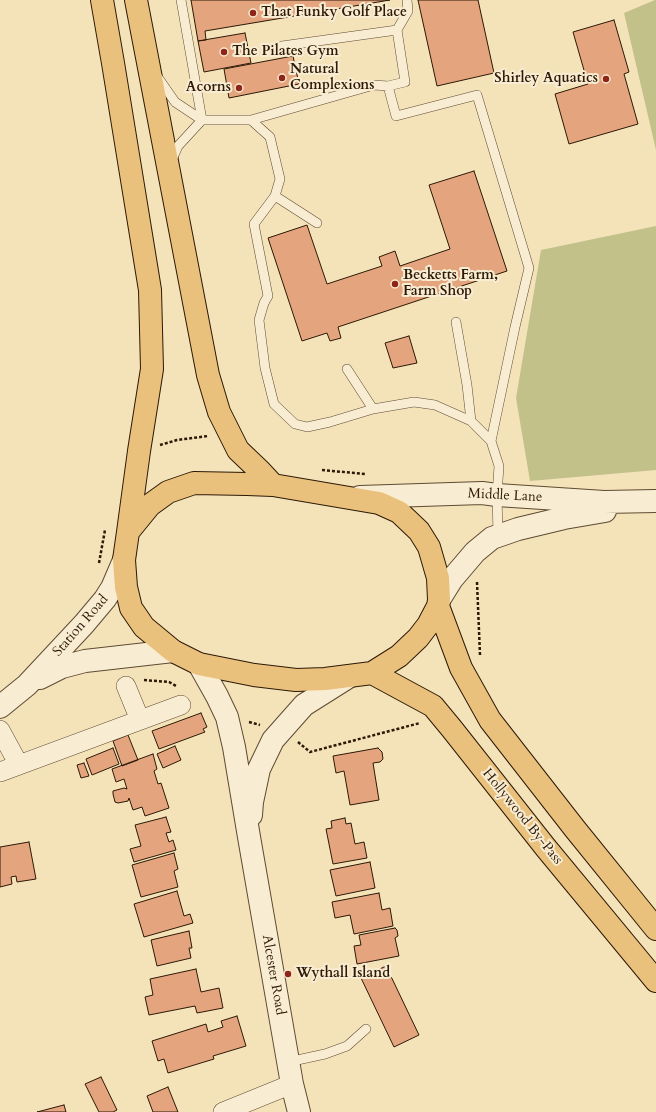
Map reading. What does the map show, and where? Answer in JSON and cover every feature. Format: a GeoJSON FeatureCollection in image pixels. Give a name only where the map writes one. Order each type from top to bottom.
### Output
{"type":"FeatureCollection","features":[{"type":"Feature","properties":{"kind":"highway"},"geometry":{"type":"LineString","coordinates":[[102,0],[115,71],[150,290],[152,369],[124,560],[126,587],[131,608],[144,627],[172,651],[199,664],[254,675],[296,680],[325,679],[372,672],[399,656],[418,638],[428,625],[439,603]]}},
{"type":"Feature","properties":{"kind":"highway"},"geometry":{"type":"LineString","coordinates":[[136,0],[208,375],[219,412],[238,450],[273,486]]}},
{"type":"Feature","properties":{"kind":"highway"},"geometry":{"type":"LineString","coordinates":[[128,532],[150,505],[168,492],[194,483],[273,486],[379,503],[398,512],[419,531],[430,547],[438,578],[439,603],[461,668],[490,720],[575,830],[656,929]]}},
{"type":"Feature","properties":{"kind":"highway","name":"Hollywood By-Pass"},"geometry":{"type":"LineString","coordinates":[[372,672],[433,706],[551,854],[656,980]]}},
{"type":"Feature","properties":{"kind":"street","name":"Middle Lane"},"geometry":{"type":"LineString","coordinates":[[353,498],[482,493],[604,502],[656,502]]}},
{"type":"Feature","properties":{"kind":"street","name":"Middle Lane"},"geometry":{"type":"LineString","coordinates":[[439,603],[452,579],[475,552],[492,538],[518,529],[564,518],[656,502]]}},
{"type":"Feature","properties":{"kind":"street","name":"Station Road"},"geometry":{"type":"LineString","coordinates":[[0,706],[27,685],[84,624],[105,599],[112,588],[124,560]]}},
{"type":"Feature","properties":{"kind":"street","name":"Station Road"},"geometry":{"type":"LineString","coordinates":[[27,685],[62,667],[84,661],[172,651]]}},
{"type":"Feature","properties":{"kind":"street","name":"Alcester Road"},"geometry":{"type":"LineString","coordinates":[[199,664],[217,696],[226,717],[234,747],[248,838],[292,1084],[299,1112]]}},
{"type":"Feature","properties":{"kind":"street","name":"Alcester Road"},"geometry":{"type":"LineString","coordinates":[[248,838],[252,802],[259,769],[273,740],[304,705],[350,676]]}},
{"type":"Feature","properties":{"kind":"street"},"geometry":{"type":"LineString","coordinates":[[126,686],[140,720]]}},
{"type":"Feature","properties":{"kind":"street"},"geometry":{"type":"LineString","coordinates":[[0,772],[181,705]]}},
{"type":"Feature","properties":{"kind":"street"},"geometry":{"type":"LineString","coordinates":[[0,730],[19,765]]}},
{"type":"Feature","properties":{"kind":"street"},"geometry":{"type":"LineString","coordinates":[[223,1112],[292,1084]]}},
{"type":"Feature","properties":{"kind":"lane"},"geometry":{"type":"LineString","coordinates":[[181,0],[202,120]]}},
{"type":"Feature","properties":{"kind":"lane"},"geometry":{"type":"LineString","coordinates":[[147,61],[175,102],[202,120],[251,120],[374,85],[388,86],[405,82],[397,30],[408,11],[407,0]]}},
{"type":"Feature","properties":{"kind":"lane"},"geometry":{"type":"LineString","coordinates":[[282,46],[397,30]]}},
{"type":"Feature","properties":{"kind":"lane"},"geometry":{"type":"LineString","coordinates":[[388,86],[396,116],[477,95],[529,268],[491,440]]}},
{"type":"Feature","properties":{"kind":"lane"},"geometry":{"type":"LineString","coordinates":[[168,167],[178,146],[202,120]]}},
{"type":"Feature","properties":{"kind":"lane"},"geometry":{"type":"LineString","coordinates":[[251,120],[270,137],[280,179],[275,196],[254,224],[268,296],[264,303],[259,320],[265,368],[274,404],[295,424],[307,427],[330,422],[373,409],[414,402],[435,405],[471,420],[491,440],[499,466],[497,495],[498,536]]}},
{"type":"Feature","properties":{"kind":"lane"},"geometry":{"type":"LineString","coordinates":[[275,196],[317,223]]}},
{"type":"Feature","properties":{"kind":"lane"},"geometry":{"type":"LineString","coordinates":[[456,322],[467,385],[471,420]]}},
{"type":"Feature","properties":{"kind":"lane"},"geometry":{"type":"LineString","coordinates":[[347,369],[373,409]]}},
{"type":"Feature","properties":{"kind":"lane"},"geometry":{"type":"LineString","coordinates":[[288,1062],[325,1054],[347,1046],[366,1029]]}},
{"type":"Feature","properties":{"kind":"path"},"geometry":{"type":"LineString","coordinates":[[139,451],[177,440],[230,434]]}},
{"type":"Feature","properties":{"kind":"path"},"geometry":{"type":"LineString","coordinates":[[318,470],[365,474]]}},
{"type":"Feature","properties":{"kind":"path"},"geometry":{"type":"LineString","coordinates":[[475,552],[480,660]]}},
{"type":"Feature","properties":{"kind":"path"},"geometry":{"type":"LineString","coordinates":[[226,717],[282,730],[310,752],[442,717]]}},
{"type":"Feature","properties":{"kind":"shaded area"},"geometry":{"type":"Polygon","coordinates":[[[656,0],[656,150],[624,13],[656,0]]]}},
{"type":"Feature","properties":{"kind":"shaded area"},"geometry":{"type":"Polygon","coordinates":[[[656,226],[656,470],[530,481],[516,398],[541,250],[656,226]]]}},
{"type":"Feature","properties":{"kind":"building","name":"That Funky Golf Place"},"geometry":{"type":"Polygon","coordinates":[[[191,0],[390,0],[205,31],[206,40],[198,41],[191,0]]]}},
{"type":"Feature","properties":{"kind":"building"},"geometry":{"type":"Polygon","coordinates":[[[418,0],[478,0],[494,73],[437,86],[418,0]]]}},
{"type":"Feature","properties":{"kind":"building","name":"Shirley Aquatics"},"geometry":{"type":"Polygon","coordinates":[[[614,20],[629,72],[624,74],[638,124],[569,144],[555,94],[588,84],[573,32],[614,20]]]}},
{"type":"Feature","properties":{"kind":"building","name":"The Pilates Gym"},"geometry":{"type":"Polygon","coordinates":[[[245,33],[251,63],[204,72],[198,41],[245,33]]]}},
{"type":"Feature","properties":{"kind":"building"},"geometry":{"type":"Polygon","coordinates":[[[293,56],[299,84],[229,98],[224,69],[293,56]]]}},
{"type":"Feature","properties":{"kind":"building"},"geometry":{"type":"Polygon","coordinates":[[[474,171],[507,271],[338,327],[341,338],[330,341],[327,333],[302,341],[268,238],[307,225],[327,284],[382,266],[379,257],[395,251],[400,266],[450,249],[429,185],[474,171]]]}},
{"type":"Feature","properties":{"kind":"building"},"geometry":{"type":"Polygon","coordinates":[[[409,336],[417,363],[393,368],[385,343],[409,336]]]}},
{"type":"Feature","properties":{"kind":"building"},"geometry":{"type":"Polygon","coordinates":[[[201,713],[207,727],[203,729],[205,732],[159,749],[152,731],[201,713]]]}},
{"type":"Feature","properties":{"kind":"building"},"geometry":{"type":"Polygon","coordinates":[[[128,735],[138,760],[122,766],[113,741],[128,735]]]}},
{"type":"Feature","properties":{"kind":"building"},"geometry":{"type":"Polygon","coordinates":[[[175,746],[181,760],[163,768],[157,754],[175,746]]]}},
{"type":"Feature","properties":{"kind":"building"},"geometry":{"type":"Polygon","coordinates":[[[113,748],[119,764],[92,775],[86,759],[113,748]]]}},
{"type":"Feature","properties":{"kind":"building"},"geometry":{"type":"Polygon","coordinates":[[[378,748],[382,752],[383,759],[380,762],[373,763],[379,800],[350,805],[344,771],[336,773],[333,756],[378,748]]]}},
{"type":"Feature","properties":{"kind":"building"},"geometry":{"type":"Polygon","coordinates":[[[153,754],[157,769],[154,771],[158,784],[161,783],[169,808],[145,816],[142,807],[133,810],[129,798],[128,801],[118,803],[115,802],[113,791],[124,788],[127,789],[124,779],[116,782],[112,769],[153,754]]]}},
{"type":"Feature","properties":{"kind":"building"},"geometry":{"type":"Polygon","coordinates":[[[84,763],[89,776],[81,778],[77,765],[84,763]]]}},
{"type":"Feature","properties":{"kind":"building"},"geometry":{"type":"Polygon","coordinates":[[[166,817],[171,832],[166,833],[169,842],[173,840],[176,850],[134,862],[130,849],[141,846],[135,825],[166,817]]]}},
{"type":"Feature","properties":{"kind":"building"},"geometry":{"type":"Polygon","coordinates":[[[345,818],[346,824],[351,823],[355,844],[364,842],[367,858],[333,864],[326,829],[332,828],[331,821],[345,818]]]}},
{"type":"Feature","properties":{"kind":"building"},"geometry":{"type":"Polygon","coordinates":[[[29,842],[36,879],[17,882],[16,876],[11,877],[12,884],[0,887],[0,847],[29,842]]]}},
{"type":"Feature","properties":{"kind":"building"},"geometry":{"type":"Polygon","coordinates":[[[174,853],[178,869],[174,871],[178,887],[141,897],[132,865],[174,853]]]}},
{"type":"Feature","properties":{"kind":"building"},"geometry":{"type":"Polygon","coordinates":[[[370,862],[375,888],[336,896],[330,870],[370,862]]]}},
{"type":"Feature","properties":{"kind":"building"},"geometry":{"type":"Polygon","coordinates":[[[177,891],[184,916],[190,914],[193,923],[144,937],[134,904],[177,891]]]}},
{"type":"Feature","properties":{"kind":"building"},"geometry":{"type":"Polygon","coordinates":[[[379,893],[382,910],[390,908],[393,926],[354,934],[350,915],[335,918],[332,902],[379,893]]]}},
{"type":"Feature","properties":{"kind":"building"},"geometry":{"type":"Polygon","coordinates":[[[395,928],[398,936],[395,938],[399,956],[357,964],[354,946],[361,945],[359,935],[395,928]]]}},
{"type":"Feature","properties":{"kind":"building"},"geometry":{"type":"Polygon","coordinates":[[[189,931],[192,948],[189,948],[191,958],[157,966],[151,940],[189,931]]]}},
{"type":"Feature","properties":{"kind":"building"},"geometry":{"type":"Polygon","coordinates":[[[386,966],[419,1035],[394,1047],[361,978],[386,966]]]}},
{"type":"Feature","properties":{"kind":"building"},"geometry":{"type":"Polygon","coordinates":[[[196,969],[201,992],[219,988],[223,1008],[197,1013],[195,1006],[149,1015],[145,997],[153,995],[150,979],[196,969]]]}},
{"type":"Feature","properties":{"kind":"building"},"geometry":{"type":"Polygon","coordinates":[[[237,1016],[246,1046],[213,1056],[214,1059],[168,1073],[164,1059],[158,1061],[152,1041],[206,1024],[208,1032],[223,1027],[221,1021],[237,1016]]]}},
{"type":"Feature","properties":{"kind":"building"},"geometry":{"type":"Polygon","coordinates":[[[101,1077],[117,1110],[113,1112],[99,1112],[85,1084],[101,1077]]]}},
{"type":"Feature","properties":{"kind":"building"},"geometry":{"type":"Polygon","coordinates":[[[168,1087],[178,1112],[153,1112],[147,1096],[168,1087]]]}},
{"type":"Feature","properties":{"kind":"building"},"geometry":{"type":"Polygon","coordinates":[[[64,1105],[66,1112],[37,1112],[60,1106],[64,1105]]]}},
{"type":"Feature","properties":{"kind":"place","name":"That Funky Golf Place"},"geometry":{"type":"Point","coordinates":[253,13]}},
{"type":"Feature","properties":{"kind":"place","name":"The Pilates Gym"},"geometry":{"type":"Point","coordinates":[224,52]}},
{"type":"Feature","properties":{"kind":"place","name":"Natural Complexions"},"geometry":{"type":"Point","coordinates":[282,78]}},
{"type":"Feature","properties":{"kind":"place","name":"Shirley Aquatics"},"geometry":{"type":"Point","coordinates":[606,79]}},
{"type":"Feature","properties":{"kind":"place","name":"Acorns"},"geometry":{"type":"Point","coordinates":[239,88]}},
{"type":"Feature","properties":{"kind":"place","name":"Becketts Farm, Farm Shop"},"geometry":{"type":"Point","coordinates":[395,284]}},
{"type":"Feature","properties":{"kind":"place","name":"Wythall Island"},"geometry":{"type":"Point","coordinates":[288,974]}}]}
